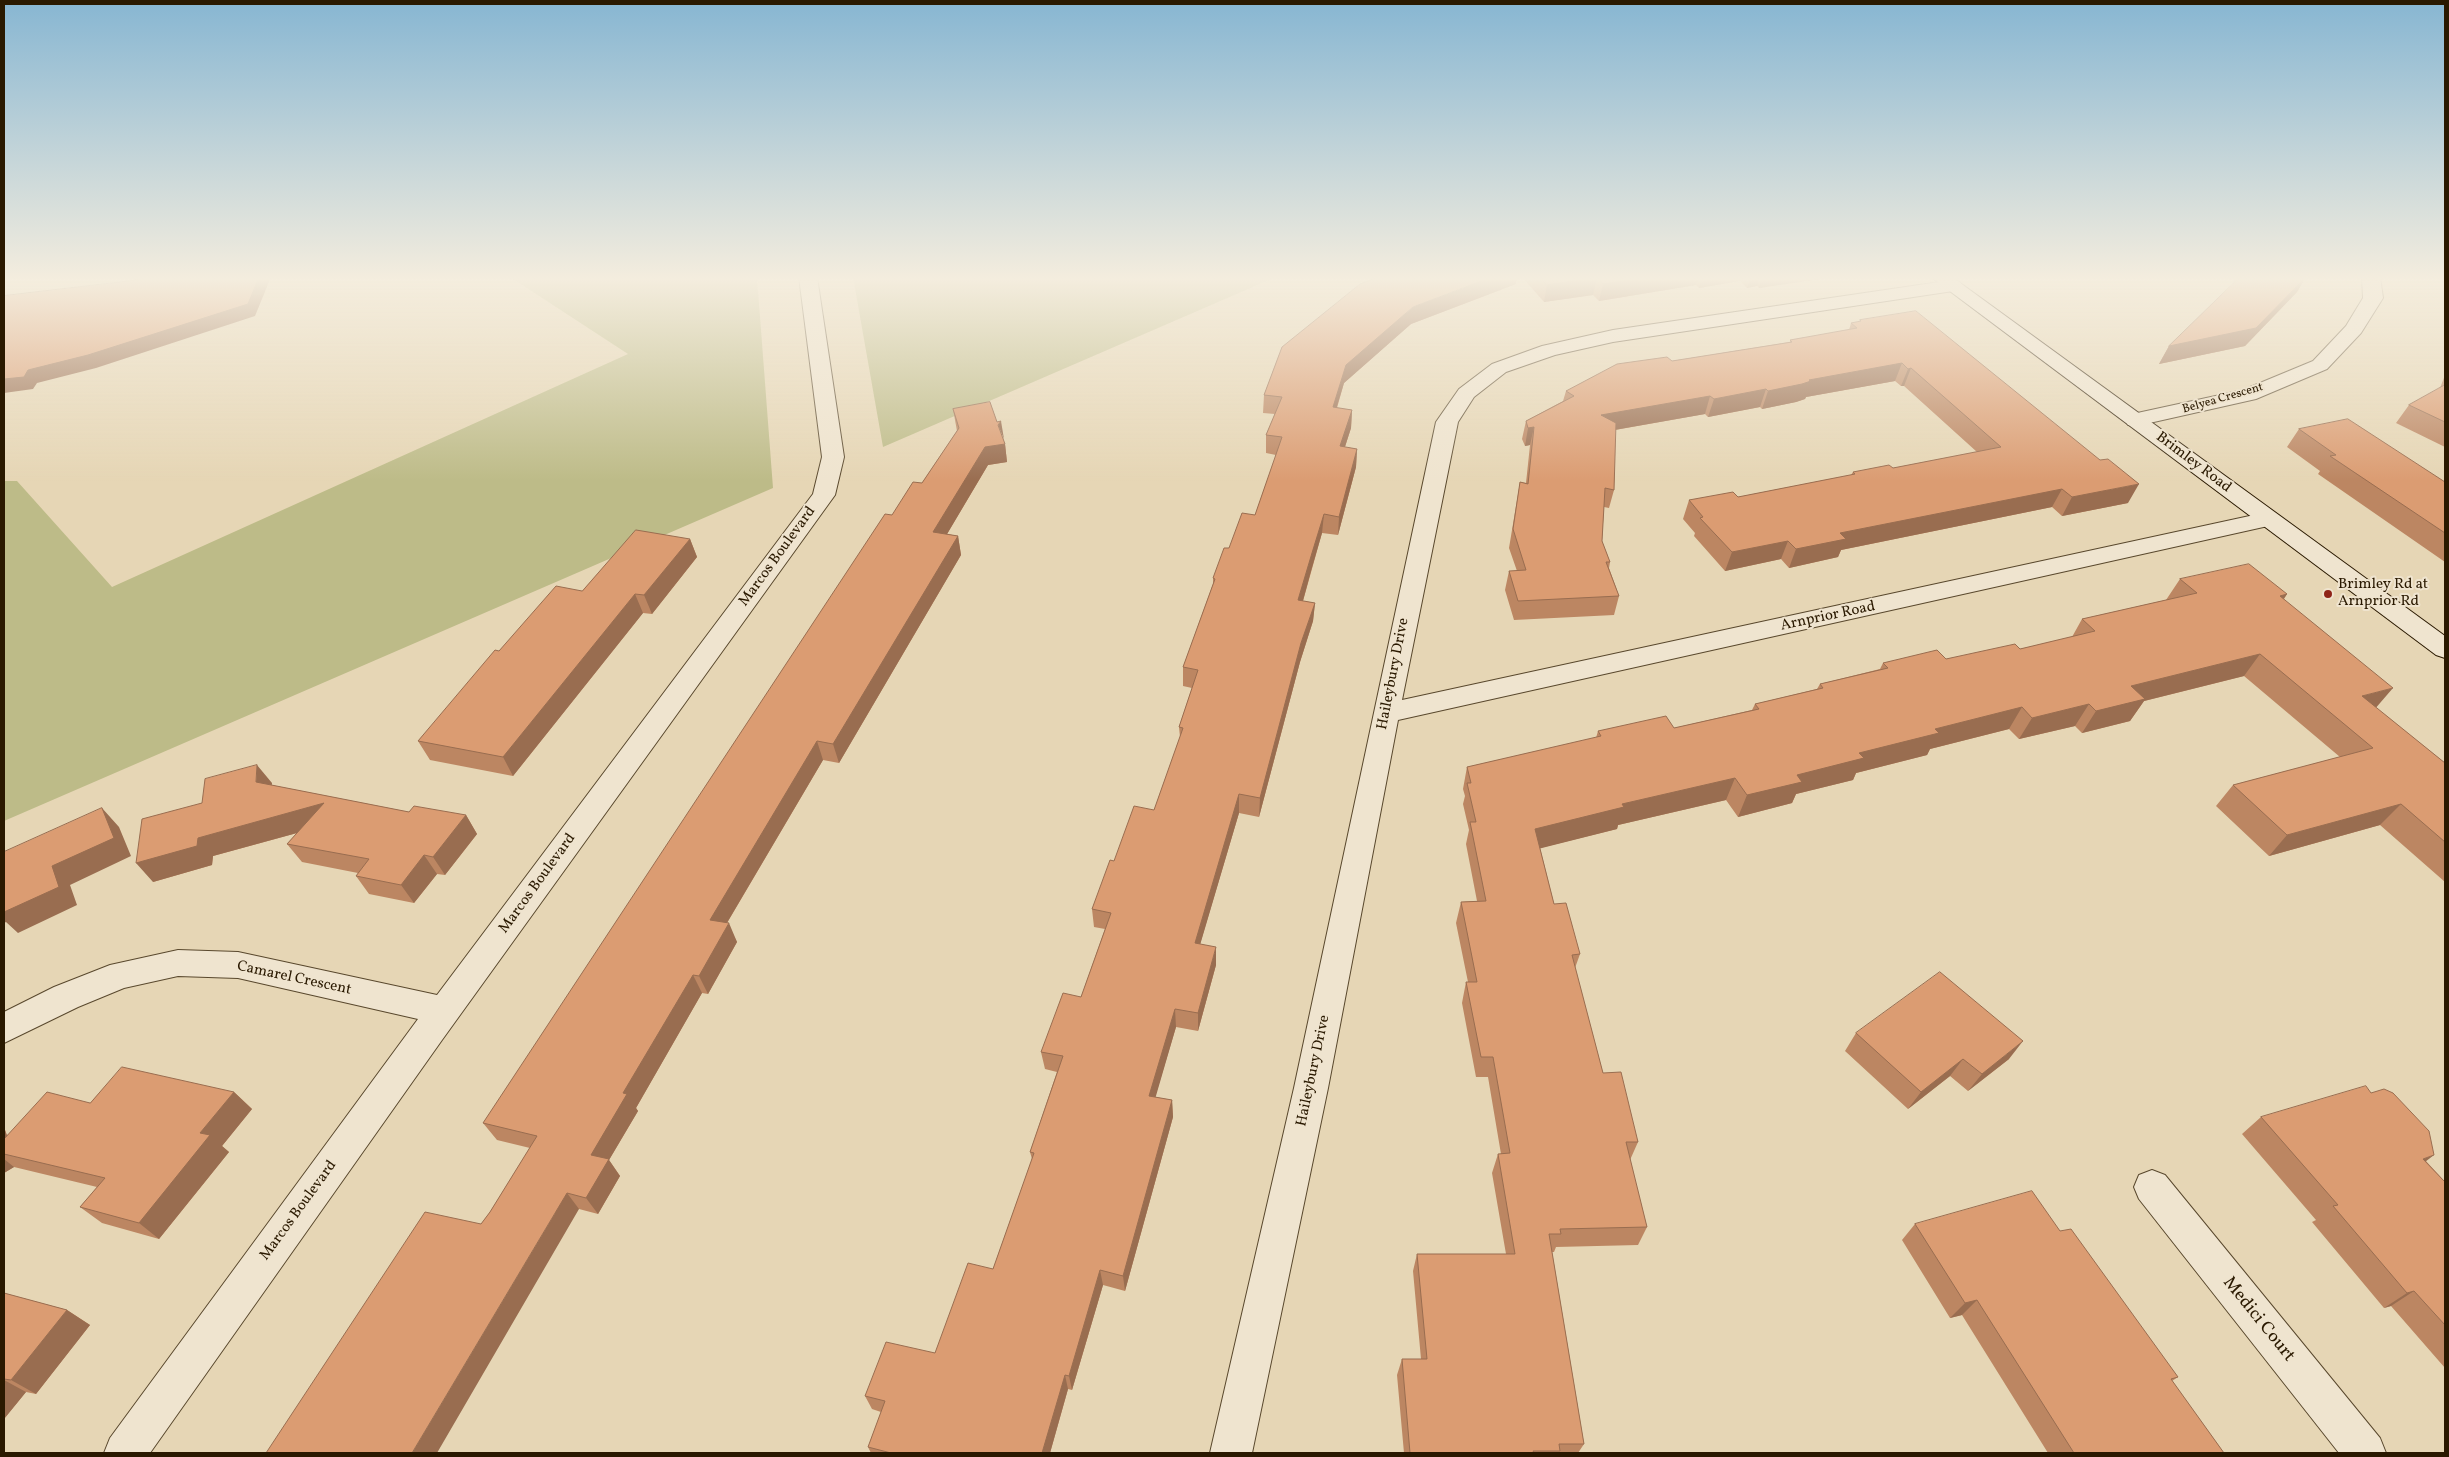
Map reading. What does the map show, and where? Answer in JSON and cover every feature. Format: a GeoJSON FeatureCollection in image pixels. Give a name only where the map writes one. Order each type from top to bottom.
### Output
{"type":"FeatureCollection","features":[{"type":"Feature","properties":{"kind":"street","name":"Marcos Boulevard"},"geometry":{"type":"LineString","coordinates":[[125,1453],[444,1011],[824,495],[833,457],[817,345]]}},
{"type":"Feature","properties":{"kind":"street","name":"Haileybury Drive"},"geometry":{"type":"LineString","coordinates":[[1231,1453],[1311,1088],[1448,422],[1466,393],[1499,368],[1549,350],[1572,345]]}},
{"type":"Feature","properties":{"kind":"street","name":"Brimley Road"},"geometry":{"type":"LineString","coordinates":[[2033,345],[2445,648]]}},
{"type":"Feature","properties":{"kind":"street","name":"Belyea Crescent"},"geometry":{"type":"LineString","coordinates":[[2136,420],[2249,394],[2320,366],[2339,345]]}},
{"type":"Feature","properties":{"kind":"street","name":"Arnprior Road"},"geometry":{"type":"LineString","coordinates":[[1387,713],[2268,519]]}},
{"type":"Feature","properties":{"kind":"street","name":"Camarel Crescent"},"geometry":{"type":"LineString","coordinates":[[4,1028],[66,997],[121,975],[178,963],[238,965],[444,1011]]}},
{"type":"Feature","properties":{"kind":"street","name":"Medici Court"},"geometry":{"type":"LineString","coordinates":[[2152,1188],[2364,1453]]}},
{"type":"Feature","properties":{"kind":"shaded area"},"geometry":{"type":"Polygon","coordinates":[[[614,345],[762,345],[773,488],[4,821],[4,481],[17,481],[112,587],[628,354],[614,345]]]}},
{"type":"Feature","properties":{"kind":"shaded area"},"geometry":{"type":"Polygon","coordinates":[[[865,345],[1119,345],[883,447],[865,345]]]}},
{"type":"Feature","properties":{"kind":"building"},"geometry":{"type":"Polygon","coordinates":[[[4,345],[119,345],[28,370],[24,377],[4,379],[4,345]]]}},
{"type":"Feature","properties":{"kind":"building"},"geometry":{"type":"Polygon","coordinates":[[[1284,345],[1369,345],[1346,365],[1333,407],[1352,410],[1340,446],[1357,449],[1339,517],[1324,514],[1298,600],[1315,603],[1301,643],[1260,798],[1239,794],[1195,943],[1216,947],[1198,1013],[1175,1009],[1149,1096],[1172,1100],[1123,1276],[1100,1270],[1069,1376],[1065,1375],[1042,1453],[891,1453],[868,1447],[885,1401],[865,1396],[886,1342],[935,1353],[968,1263],[993,1269],[1034,1153],[1030,1152],[1063,1056],[1041,1052],[1063,993],[1081,997],[1111,913],[1092,909],[1110,860],[1114,861],[1134,806],[1154,810],[1183,728],[1179,727],[1198,670],[1183,667],[1215,579],[1213,578],[1224,548],[1229,548],[1242,513],[1255,515],[1282,437],[1266,435],[1282,397],[1264,395],[1282,347],[1284,345]]]}},
{"type":"Feature","properties":{"kind":"building"},"geometry":{"type":"Polygon","coordinates":[[[1773,345],[1958,345],[2100,460],[2108,459],[2139,484],[2072,497],[2062,489],[1840,533],[1846,539],[1796,549],[1788,541],[1732,552],[1700,518],[1703,517],[1689,500],[1733,492],[1738,497],[1855,474],[1853,472],[1889,465],[1893,468],[2001,447],[1911,368],[1908,369],[1902,363],[1809,380],[1811,381],[1768,391],[1766,389],[1714,399],[1710,396],[1601,415],[1616,423],[1614,490],[1605,488],[1602,541],[1610,562],[1606,562],[1619,596],[1518,601],[1509,571],[1526,570],[1513,529],[1520,482],[1528,484],[1534,427],[1528,428],[1526,421],[1574,396],[1566,391],[1617,364],[1667,357],[1672,361],[1773,345]]]}},
{"type":"Feature","properties":{"kind":"building"},"geometry":{"type":"Polygon","coordinates":[[[2445,385],[2445,422],[2409,405],[2445,385]]]}},
{"type":"Feature","properties":{"kind":"building"},"geometry":{"type":"Polygon","coordinates":[[[990,402],[997,422],[1001,421],[998,425],[1005,444],[985,447],[933,532],[958,536],[833,744],[817,741],[710,920],[729,923],[699,976],[693,975],[623,1093],[627,1094],[591,1155],[609,1159],[586,1198],[567,1193],[412,1453],[266,1453],[425,1212],[481,1224],[490,1212],[537,1136],[483,1123],[885,514],[892,515],[913,482],[922,483],[959,428],[953,409],[990,402]]]}},
{"type":"Feature","properties":{"kind":"building"},"geometry":{"type":"Polygon","coordinates":[[[2348,419],[2445,482],[2445,533],[2330,456],[2336,455],[2299,429],[2348,419]]]}},
{"type":"Feature","properties":{"kind":"building"},"geometry":{"type":"Polygon","coordinates":[[[636,530],[690,539],[644,595],[635,594],[503,757],[418,741],[495,650],[499,651],[556,586],[582,591],[636,530]]]}},
{"type":"Feature","properties":{"kind":"building"},"geometry":{"type":"Polygon","coordinates":[[[2249,564],[2287,594],[2280,596],[2393,688],[2362,696],[2445,763],[2445,842],[2401,804],[2287,835],[2233,785],[2373,748],[2260,654],[2131,686],[2145,699],[2096,711],[2089,704],[2032,718],[2022,707],[1935,729],[1939,733],[1859,753],[1864,758],[1797,775],[1802,782],[1747,795],[1735,778],[1622,804],[1624,807],[1535,829],[1554,904],[1566,903],[1580,954],[1572,955],[1603,1073],[1621,1072],[1638,1142],[1626,1142],[1647,1227],[1560,1229],[1561,1234],[1549,1234],[1584,1444],[1559,1444],[1560,1451],[1533,1451],[1534,1453],[1410,1453],[1402,1359],[1427,1359],[1417,1254],[1515,1254],[1498,1154],[1510,1153],[1493,1057],[1481,1057],[1466,982],[1477,982],[1461,902],[1486,901],[1470,822],[1476,822],[1467,783],[1471,783],[1467,767],[1601,736],[1598,731],[1666,716],[1674,728],[1759,709],[1755,704],[1823,688],[1820,684],[1888,668],[1883,663],[1937,650],[1946,659],[2015,644],[2020,649],[2095,631],[2082,619],[2197,593],[2180,579],[2249,564]]]}},
{"type":"Feature","properties":{"kind":"building"},"geometry":{"type":"Polygon","coordinates":[[[257,765],[256,782],[409,812],[414,806],[466,815],[433,857],[424,855],[401,885],[356,876],[369,859],[287,844],[324,803],[198,838],[197,846],[136,863],[142,819],[202,803],[205,779],[257,765]]]}},
{"type":"Feature","properties":{"kind":"building"},"geometry":{"type":"Polygon","coordinates":[[[102,808],[114,838],[52,866],[59,887],[4,912],[4,852],[102,808]]]}},
{"type":"Feature","properties":{"kind":"building"},"geometry":{"type":"Polygon","coordinates":[[[1940,972],[2023,1041],[1982,1074],[1963,1059],[1921,1092],[1856,1033],[1940,972]]]}},
{"type":"Feature","properties":{"kind":"building"},"geometry":{"type":"Polygon","coordinates":[[[122,1067],[234,1092],[200,1133],[210,1135],[139,1223],[80,1207],[105,1178],[4,1154],[4,1139],[47,1092],[90,1103],[122,1067]]]}},
{"type":"Feature","properties":{"kind":"building"},"geometry":{"type":"Polygon","coordinates":[[[2366,1086],[2371,1093],[2384,1089],[2393,1093],[2429,1131],[2434,1155],[2423,1159],[2445,1182],[2445,1325],[2414,1291],[2407,1293],[2333,1206],[2338,1205],[2261,1117],[2366,1086]]]}},
{"type":"Feature","properties":{"kind":"building"},"geometry":{"type":"Polygon","coordinates":[[[2032,1191],[2060,1231],[2071,1229],[2178,1377],[2171,1379],[2224,1453],[2074,1453],[1977,1300],[1965,1303],[1915,1224],[2032,1191]]]}},
{"type":"Feature","properties":{"kind":"building"},"geometry":{"type":"Polygon","coordinates":[[[4,1293],[67,1310],[11,1380],[4,1379],[4,1293]]]}},
{"type":"Feature","properties":{"kind":"place","name":"Brimley Rd at Arnprior Rd"},"geometry":{"type":"Point","coordinates":[2328,594]}}]}
